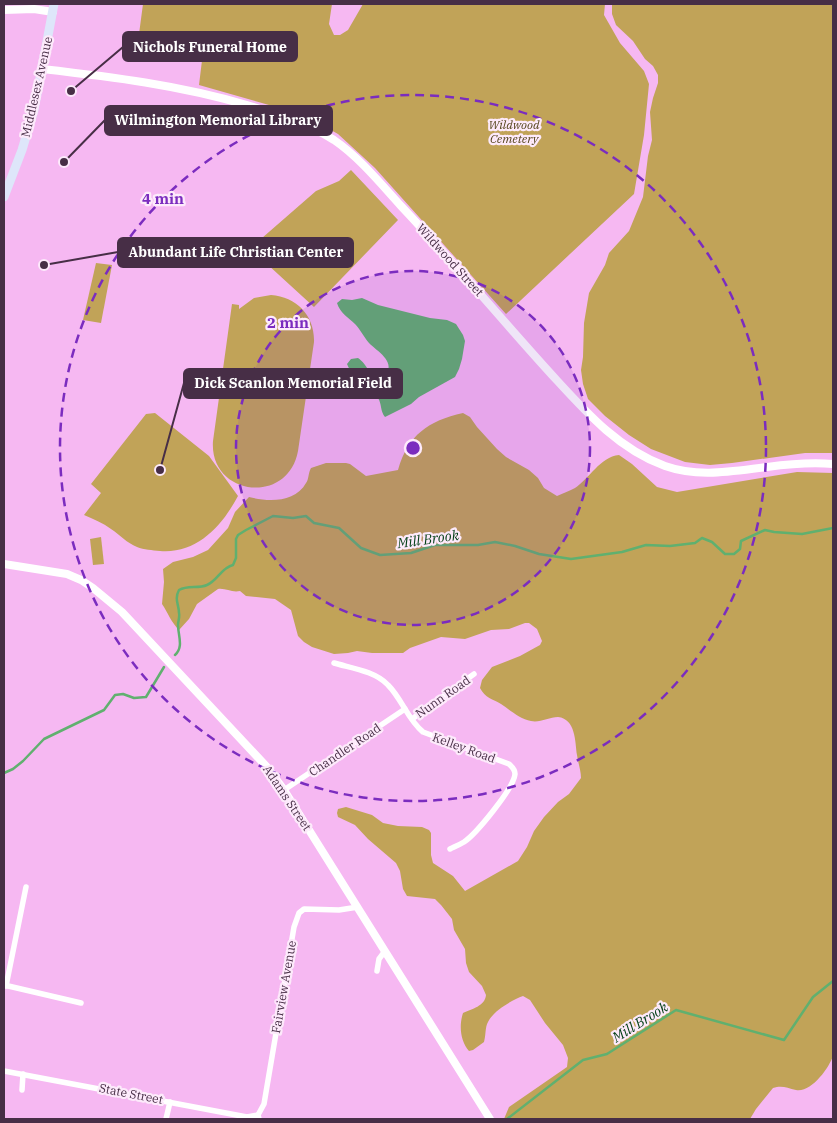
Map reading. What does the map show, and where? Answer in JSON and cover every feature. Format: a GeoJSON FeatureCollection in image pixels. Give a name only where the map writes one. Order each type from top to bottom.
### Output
{"type":"FeatureCollection","features":[{"type":"Feature","properties":{"kind":"main road","name":"Middlesex Avenue"},"geometry":{"type":"LineString","coordinates":[[4,197],[28,130],[54,8]]}},
{"type":"Feature","properties":{"kind":"street"},"geometry":{"type":"LineString","coordinates":[[4,10],[54,8]]}},
{"type":"Feature","properties":{"kind":"street","name":"Wildwood Street"},"geometry":{"type":"LineString","coordinates":[[42,69],[140,81],[222,99],[292,120],[313,128],[336,142],[370,172],[424,230],[579,405],[615,438],[646,457],[677,469],[706,473],[792,464],[833,464]]}},
{"type":"Feature","properties":{"kind":"street","name":"Adams Street"},"geometry":{"type":"LineString","coordinates":[[4,564],[66,574],[87,583],[128,619],[271,772],[358,907],[490,1119]]}},
{"type":"Feature","properties":{"kind":"street","name":"Kelley Road"},"geometry":{"type":"LineString","coordinates":[[334,663],[365,672],[384,681],[419,728],[426,733],[509,764],[514,771],[512,780],[487,820],[463,842],[450,849]]}},
{"type":"Feature","properties":{"kind":"street","name":"Nunn Road"},"geometry":{"type":"LineString","coordinates":[[412,719],[474,674]]}},
{"type":"Feature","properties":{"kind":"street","name":"Chandler Road"},"geometry":{"type":"LineString","coordinates":[[284,790],[405,709]]}},
{"type":"Feature","properties":{"kind":"street"},"geometry":{"type":"LineString","coordinates":[[26,887],[5,986],[81,1003]]}},
{"type":"Feature","properties":{"kind":"street","name":"Fairview Avenue"},"geometry":{"type":"LineString","coordinates":[[258,1117],[264,1104],[297,916],[300,911],[307,908],[339,910],[358,907]]}},
{"type":"Feature","properties":{"kind":"street"},"geometry":{"type":"LineString","coordinates":[[377,971],[379,959],[385,952]]}},
{"type":"Feature","properties":{"kind":"street","name":"State Street"},"geometry":{"type":"LineString","coordinates":[[4,1070],[247,1117],[258,1117]]}},
{"type":"Feature","properties":{"kind":"street"},"geometry":{"type":"LineString","coordinates":[[22,1090],[23,1074]]}},
{"type":"Feature","properties":{"kind":"street"},"geometry":{"type":"LineString","coordinates":[[166,1119],[170,1102]]}},
{"type":"Feature","properties":{"kind":"green space","name":"Wildwood Cemetery"},"geometry":{"type":"Polygon","coordinates":[[[143,4],[332,4],[329,24],[334,35],[340,35],[348,30],[363,4],[605,4],[604,15],[620,43],[644,71],[649,84],[644,135],[634,194],[506,314],[375,168],[338,134],[313,120],[290,111],[199,85],[204,44],[139,34],[143,4]]]}},
{"type":"Feature","properties":{"kind":"green space"},"geometry":{"type":"Polygon","coordinates":[[[612,4],[833,4],[833,453],[805,453],[710,465],[685,462],[651,449],[629,435],[605,416],[588,399],[581,370],[584,323],[589,293],[605,265],[609,253],[629,231],[643,197],[652,140],[650,112],[658,83],[658,75],[653,66],[645,59],[633,41],[616,25],[612,14],[612,4]]]}},
{"type":"Feature","properties":{"kind":"green space"},"geometry":{"type":"Polygon","coordinates":[[[351,170],[398,220],[314,307],[255,253],[254,245],[316,191],[339,181],[351,170]]]}},
{"type":"Feature","properties":{"kind":"green space"},"geometry":{"type":"Polygon","coordinates":[[[96,263],[112,265],[101,323],[83,320],[96,263]]]}},
{"type":"Feature","properties":{"kind":"green space"},"geometry":{"type":"Polygon","coordinates":[[[271,295],[289,300],[303,310],[311,324],[314,342],[298,451],[291,469],[280,480],[266,487],[250,487],[236,483],[223,474],[215,459],[213,441],[232,304],[239,305],[239,309],[254,298],[271,295]]]}},
{"type":"Feature","properties":{"kind":"green space"},"geometry":{"type":"Polygon","coordinates":[[[155,413],[209,456],[238,496],[224,518],[207,536],[186,548],[173,551],[137,547],[105,525],[84,515],[101,493],[91,484],[146,414],[155,413]]]}},
{"type":"Feature","properties":{"kind":"green space"},"geometry":{"type":"Polygon","coordinates":[[[463,413],[470,417],[506,457],[529,470],[538,478],[544,488],[557,496],[575,488],[600,464],[619,455],[657,487],[677,492],[797,472],[833,473],[833,1056],[819,1079],[808,1088],[796,1090],[782,1087],[773,1088],[750,1119],[504,1119],[509,1107],[567,1067],[568,1058],[563,1045],[545,1023],[530,1000],[523,996],[508,1003],[490,1018],[484,1042],[469,1051],[461,1033],[463,1013],[481,1004],[486,995],[482,986],[469,972],[465,949],[454,930],[452,919],[435,899],[407,896],[403,889],[400,871],[396,863],[355,825],[338,817],[338,809],[346,807],[372,815],[383,823],[422,827],[429,830],[431,833],[433,863],[453,876],[465,891],[518,861],[544,817],[558,802],[569,794],[581,778],[574,732],[568,722],[558,717],[538,721],[527,720],[487,696],[480,688],[482,680],[492,667],[520,656],[540,645],[542,641],[537,629],[529,623],[525,623],[509,629],[491,630],[465,639],[441,637],[410,648],[403,653],[357,651],[334,654],[312,647],[304,642],[298,636],[291,610],[275,599],[246,596],[240,591],[218,589],[197,604],[189,619],[179,630],[162,604],[163,569],[173,562],[193,557],[208,550],[228,528],[235,512],[249,497],[264,500],[288,498],[301,490],[307,481],[311,468],[326,463],[350,464],[366,476],[398,470],[407,447],[421,431],[439,420],[463,413]]]}},
{"type":"Feature","properties":{"kind":"green space"},"geometry":{"type":"Polygon","coordinates":[[[101,537],[104,564],[93,565],[90,539],[101,537]]]}},
{"type":"Feature","properties":{"kind":"shaded area"},"geometry":{"type":"Polygon","coordinates":[[[362,298],[378,305],[430,318],[447,320],[456,324],[465,341],[462,359],[455,377],[419,397],[411,404],[385,417],[378,398],[366,389],[352,374],[347,364],[351,359],[358,358],[376,376],[387,374],[389,369],[387,360],[369,343],[357,326],[342,312],[337,303],[342,299],[362,298]]]}},
{"type":"Feature","properties":{"kind":"waterway","name":"Mill Brook"},"geometry":{"type":"LineString","coordinates":[[175,655],[180,645],[177,599],[179,590],[211,583],[225,569],[233,565],[236,558],[236,539],[238,535],[273,516],[293,518],[306,516],[314,523],[339,528],[361,548],[380,555],[411,553],[435,545],[478,545],[495,542],[539,554],[571,559],[622,552],[646,545],[670,546],[695,543],[702,538],[712,542],[725,554],[734,554],[740,549],[741,541],[765,530],[802,534],[833,528]]}},
{"type":"Feature","properties":{"kind":"waterway","name":"Mill Brook"},"geometry":{"type":"LineString","coordinates":[[4,773],[23,761],[44,739],[104,710],[115,695],[123,694],[134,698],[146,697],[164,667]]}},
{"type":"Feature","properties":{"kind":"waterway","name":"Mill Brook"},"geometry":{"type":"LineString","coordinates":[[507,1119],[583,1060],[607,1054],[676,1010],[784,1040],[813,997],[833,981]]}},
{"type":"Feature","properties":{"kind":"place","name":"Nichols Funeral Home"},"geometry":{"type":"Point","coordinates":[71,91]}},
{"type":"Feature","properties":{"kind":"place","name":"Wilmington Memorial Library"},"geometry":{"type":"Point","coordinates":[64,162]}},
{"type":"Feature","properties":{"kind":"place","name":"Abundant Life Christian Center"},"geometry":{"type":"Point","coordinates":[44,265]}},
{"type":"Feature","properties":{"kind":"place","name":"Dick Scanlon Memorial Field"},"geometry":{"type":"Point","coordinates":[160,470]}}]}
